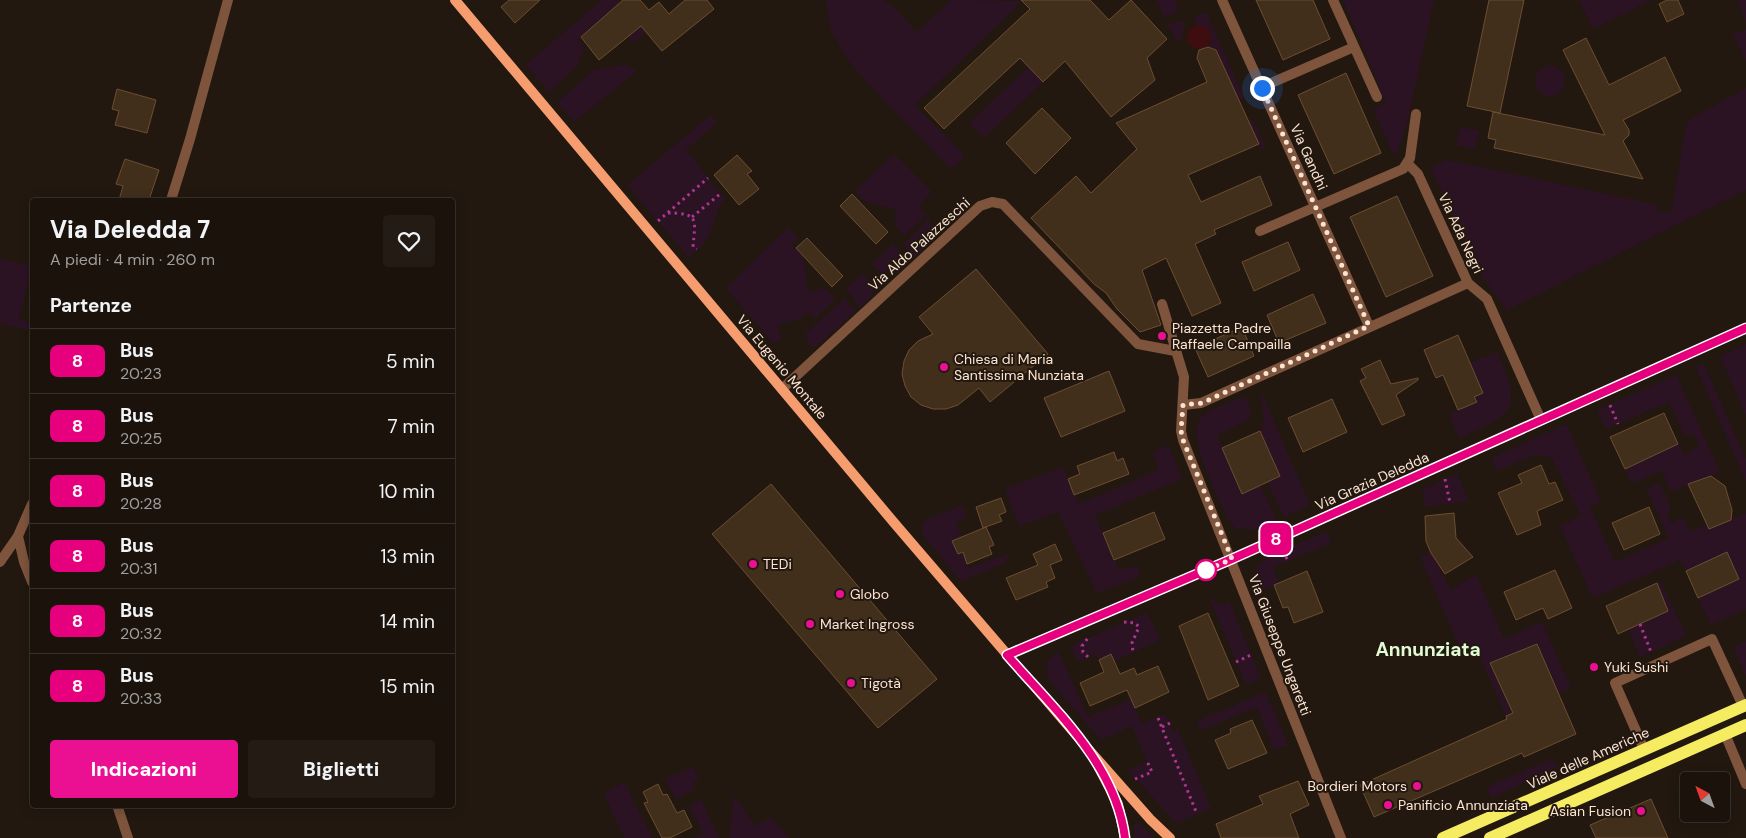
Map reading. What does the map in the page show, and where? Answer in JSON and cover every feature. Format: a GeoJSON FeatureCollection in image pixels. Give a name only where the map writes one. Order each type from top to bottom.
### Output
{"type":"FeatureCollection","features":[{"type":"Feature","properties":{"kind":"main road","name":"Via Eugenio Montale"},"geometry":{"type":"LineString","coordinates":[[456,0],[782,389],[1089,750]]}},
{"type":"Feature","properties":{"kind":"main road","name":"Viale delle Americhe"},"geometry":{"type":"LineString","coordinates":[[1443,838],[1744,705]]}},
{"type":"Feature","properties":{"kind":"main road"},"geometry":{"type":"LineString","coordinates":[[1490,838],[1746,725]]}},
{"type":"Feature","properties":{"kind":"main road"},"geometry":{"type":"LineString","coordinates":[[1089,750],[1118,804],[1125,838]]}},
{"type":"Feature","properties":{"kind":"main road"},"geometry":{"type":"LineString","coordinates":[[1089,750],[1150,819],[1170,838]]}},
{"type":"Feature","properties":{"kind":"street"},"geometry":{"type":"LineString","coordinates":[[172,198],[190,140],[228,0]]}},
{"type":"Feature","properties":{"kind":"street","name":"Via Gandhi"},"geometry":{"type":"LineString","coordinates":[[1222,0],[1369,326]]}},
{"type":"Feature","properties":{"kind":"street"},"geometry":{"type":"LineString","coordinates":[[1333,0],[1377,97]]}},
{"type":"Feature","properties":{"kind":"street"},"geometry":{"type":"LineString","coordinates":[[1262,88],[1354,47]]}},
{"type":"Feature","properties":{"kind":"street"},"geometry":{"type":"LineString","coordinates":[[1260,231],[1403,169],[1408,164],[1416,114]]}},
{"type":"Feature","properties":{"kind":"street","name":"Via Ada Negri"},"geometry":{"type":"LineString","coordinates":[[1408,164],[1418,174],[1468,282],[1487,300],[1542,420]]}},
{"type":"Feature","properties":{"kind":"street","name":"Via Aldo Palazzeschi"},"geometry":{"type":"LineString","coordinates":[[782,389],[980,206],[992,202],[1003,204],[1138,344],[1175,351]]}},
{"type":"Feature","properties":{"kind":"street"},"geometry":{"type":"LineString","coordinates":[[1183,405],[1202,403],[1468,282]]}},
{"type":"Feature","properties":{"kind":"street","name":"Via Giuseppe Ungaretti"},"geometry":{"type":"LineString","coordinates":[[1162,304],[1184,377],[1181,431],[1183,440],[1232,559],[1341,838]]}},
{"type":"Feature","properties":{"kind":"street","name":"Via Grazia Deledda"},"geometry":{"type":"LineString","coordinates":[[1007,655],[1232,559],[1746,328]]}},
{"type":"Feature","properties":{"kind":"street"},"geometry":{"type":"LineString","coordinates":[[0,562],[18,536],[30,509]]}},
{"type":"Feature","properties":{"kind":"street"},"geometry":{"type":"LineString","coordinates":[[18,536],[24,562],[30,577]]}},
{"type":"Feature","properties":{"kind":"street"},"geometry":{"type":"LineString","coordinates":[[1644,749],[1615,683],[1712,639],[1744,705]]}},
{"type":"Feature","properties":{"kind":"street"},"geometry":{"type":"LineString","coordinates":[[1725,734],[1746,784]]}},
{"type":"Feature","properties":{"kind":"street"},"geometry":{"type":"LineString","coordinates":[[118,808],[128,838]]}},
{"type":"Feature","properties":{"kind":"path"},"geometry":{"type":"LineString","coordinates":[[658,221],[708,178]]}},
{"type":"Feature","properties":{"kind":"path"},"geometry":{"type":"LineString","coordinates":[[692,217],[720,194]]}},
{"type":"Feature","properties":{"kind":"path"},"geometry":{"type":"LineString","coordinates":[[668,213],[686,213],[692,217],[695,224],[693,247],[697,250]]}},
{"type":"Feature","properties":{"kind":"path"},"geometry":{"type":"LineString","coordinates":[[1610,405],[1618,424]]}},
{"type":"Feature","properties":{"kind":"path"},"geometry":{"type":"LineString","coordinates":[[1445,479],[1450,503]]}},
{"type":"Feature","properties":{"kind":"path"},"geometry":{"type":"LineString","coordinates":[[1283,551],[1288,561]]}},
{"type":"Feature","properties":{"kind":"path"},"geometry":{"type":"LineString","coordinates":[[1124,622],[1135,623],[1139,627],[1132,643],[1133,652]]}},
{"type":"Feature","properties":{"kind":"path"},"geometry":{"type":"LineString","coordinates":[[1640,624],[1652,652]]}},
{"type":"Feature","properties":{"kind":"path"},"geometry":{"type":"LineString","coordinates":[[1088,638],[1082,646],[1083,652],[1088,657]]}},
{"type":"Feature","properties":{"kind":"path"},"geometry":{"type":"LineString","coordinates":[[1236,662],[1251,655]]}},
{"type":"Feature","properties":{"kind":"path"},"geometry":{"type":"LineString","coordinates":[[1158,718],[1197,814]]}},
{"type":"Feature","properties":{"kind":"path"},"geometry":{"type":"LineString","coordinates":[[1162,727],[1170,723]]}},
{"type":"Feature","properties":{"kind":"path"},"geometry":{"type":"LineString","coordinates":[[1135,779],[1152,772],[1147,761]]}},
{"type":"Feature","properties":{"kind":"shaded area"},"geometry":{"type":"Polygon","coordinates":[[[602,0],[619,0],[646,32],[634,43],[607,14],[578,39],[584,48],[577,66],[549,92],[526,65],[602,0]]]}},
{"type":"Feature","properties":{"kind":"shaded area"},"geometry":{"type":"Polygon","coordinates":[[[826,0],[884,0],[887,4],[889,2],[917,32],[951,0],[1022,1],[915,105],[965,156],[951,169],[864,79],[845,56],[831,30],[826,0]]]}},
{"type":"Feature","properties":{"kind":"shaded area"},"geometry":{"type":"Polygon","coordinates":[[[1156,0],[1176,0],[1178,11],[1165,17],[1156,0]]]}},
{"type":"Feature","properties":{"kind":"shaded area"},"geometry":{"type":"Polygon","coordinates":[[[1343,0],[1434,0],[1407,124],[1395,158],[1373,110],[1386,103],[1343,0]]]}},
{"type":"Feature","properties":{"kind":"shaded area"},"geometry":{"type":"Polygon","coordinates":[[[1579,0],[1652,0],[1593,29],[1579,0]]]}},
{"type":"Feature","properties":{"kind":"shaded area"},"geometry":{"type":"Polygon","coordinates":[[[1738,0],[1746,0],[1746,24],[1738,0]]]}},
{"type":"Feature","properties":{"kind":"shaded area"},"geometry":{"type":"Polygon","coordinates":[[[1201,13],[1207,14],[1244,98],[1239,100],[1216,50],[1208,47],[1212,41],[1204,26],[1197,25],[1195,16],[1201,13]]]}},
{"type":"Feature","properties":{"kind":"shaded area"},"geometry":{"type":"Polygon","coordinates":[[[1180,21],[1185,24],[1181,40],[1177,41],[1167,24],[1180,21]]]}},
{"type":"Feature","properties":{"kind":"shaded area"},"geometry":{"type":"Polygon","coordinates":[[[1194,25],[1204,25],[1211,32],[1211,42],[1204,49],[1194,49],[1187,42],[1187,32],[1194,25]]]}},
{"type":"Feature","properties":{"kind":"shaded area"},"geometry":{"type":"Polygon","coordinates":[[[1746,29],[1746,61],[1733,34],[1746,29]]]}},
{"type":"Feature","properties":{"kind":"shaded area"},"geometry":{"type":"Polygon","coordinates":[[[1047,50],[1043,82],[984,138],[969,123],[1047,50]]]}},
{"type":"Feature","properties":{"kind":"shaded area"},"geometry":{"type":"Polygon","coordinates":[[[625,65],[637,71],[574,122],[557,102],[594,70],[625,65]]]}},
{"type":"Feature","properties":{"kind":"shaded area"},"geometry":{"type":"Polygon","coordinates":[[[1550,66],[1561,70],[1565,81],[1561,92],[1550,96],[1539,92],[1535,81],[1539,70],[1550,66]]]}},
{"type":"Feature","properties":{"kind":"shaded area"},"geometry":{"type":"Polygon","coordinates":[[[1746,88],[1746,190],[1507,310],[1475,267],[1431,168],[1447,160],[1658,205],[1656,211],[1671,212],[1686,125],[1692,118],[1746,88]]]}},
{"type":"Feature","properties":{"kind":"shaded area"},"geometry":{"type":"Polygon","coordinates":[[[711,115],[717,123],[686,150],[725,199],[704,244],[688,257],[627,185],[711,115]]]}},
{"type":"Feature","properties":{"kind":"shaded area"},"geometry":{"type":"Polygon","coordinates":[[[1253,119],[1266,148],[1261,150],[1248,121],[1253,119]]]}},
{"type":"Feature","properties":{"kind":"shaded area"},"geometry":{"type":"Polygon","coordinates":[[[1460,127],[1479,131],[1475,149],[1456,145],[1460,127]]]}},
{"type":"Feature","properties":{"kind":"shaded area"},"geometry":{"type":"Polygon","coordinates":[[[894,154],[932,192],[919,206],[926,215],[904,236],[894,224],[897,210],[865,202],[855,191],[894,154]]]}},
{"type":"Feature","properties":{"kind":"shaded area"},"geometry":{"type":"Polygon","coordinates":[[[930,217],[931,229],[936,237],[916,257],[903,245],[930,217]]]}},
{"type":"Feature","properties":{"kind":"shaded area"},"geometry":{"type":"Polygon","coordinates":[[[789,227],[798,238],[791,245],[803,256],[808,292],[824,288],[836,299],[816,318],[811,313],[803,314],[802,318],[778,324],[781,339],[774,344],[726,288],[789,227]]]}},
{"type":"Feature","properties":{"kind":"shaded area"},"geometry":{"type":"Polygon","coordinates":[[[893,244],[909,263],[899,272],[880,272],[872,265],[893,244]]]}},
{"type":"Feature","properties":{"kind":"shaded area"},"geometry":{"type":"Polygon","coordinates":[[[0,259],[30,266],[30,274],[19,319],[30,322],[30,330],[0,323],[0,259]]]}},
{"type":"Feature","properties":{"kind":"shaded area"},"geometry":{"type":"Polygon","coordinates":[[[863,274],[874,286],[870,299],[860,308],[846,289],[863,274]]]}},
{"type":"Feature","properties":{"kind":"shaded area"},"geometry":{"type":"Polygon","coordinates":[[[845,298],[856,311],[815,348],[809,344],[805,334],[845,298]]]}},
{"type":"Feature","properties":{"kind":"shaded area"},"geometry":{"type":"Polygon","coordinates":[[[1746,344],[1746,416],[1720,356],[1746,344]]]}},
{"type":"Feature","properties":{"kind":"shaded area"},"geometry":{"type":"Polygon","coordinates":[[[1497,352],[1510,387],[1511,399],[1509,408],[1492,423],[1459,438],[1449,415],[1476,402],[1470,363],[1497,352]]]}},
{"type":"Feature","properties":{"kind":"shaded area"},"geometry":{"type":"Polygon","coordinates":[[[1703,363],[1746,459],[1746,482],[1696,367],[1703,363]]]}},
{"type":"Feature","properties":{"kind":"shaded area"},"geometry":{"type":"Polygon","coordinates":[[[1676,375],[1720,472],[1671,492],[1662,471],[1631,484],[1625,469],[1678,444],[1684,454],[1699,447],[1694,433],[1685,436],[1669,402],[1606,429],[1597,410],[1676,375]]]}},
{"type":"Feature","properties":{"kind":"shaded area"},"geometry":{"type":"Polygon","coordinates":[[[1260,389],[1310,505],[1284,517],[1267,482],[1260,431],[1264,421],[1260,389]]]}},
{"type":"Feature","properties":{"kind":"shaded area"},"geometry":{"type":"Polygon","coordinates":[[[1245,396],[1251,412],[1249,420],[1217,435],[1242,494],[1260,485],[1277,520],[1254,530],[1235,528],[1227,518],[1205,468],[1197,439],[1197,428],[1200,419],[1204,415],[1215,408],[1245,396]]]}},
{"type":"Feature","properties":{"kind":"shaded area"},"geometry":{"type":"Polygon","coordinates":[[[1567,424],[1601,502],[1590,507],[1615,562],[1669,538],[1646,489],[1659,483],[1671,507],[1667,514],[1671,523],[1683,518],[1690,532],[1706,524],[1709,529],[1746,513],[1746,609],[1711,625],[1698,598],[1739,579],[1727,552],[1686,571],[1680,560],[1593,598],[1560,526],[1581,516],[1552,458],[1536,455],[1496,471],[1491,458],[1567,424]]]}},
{"type":"Feature","properties":{"kind":"shaded area"},"geometry":{"type":"Polygon","coordinates":[[[1168,445],[1182,479],[1095,515],[1119,569],[1138,566],[1140,576],[1097,593],[1058,512],[1019,526],[1005,489],[1063,467],[1079,504],[1159,470],[1152,453],[1168,445]]]}},
{"type":"Feature","properties":{"kind":"shaded area"},"geometry":{"type":"Polygon","coordinates":[[[1457,474],[1469,501],[1424,507],[1423,489],[1457,474]]]}},
{"type":"Feature","properties":{"kind":"shaded area"},"geometry":{"type":"Polygon","coordinates":[[[962,505],[967,517],[956,523],[962,537],[952,541],[958,554],[963,552],[969,568],[1009,553],[1005,563],[961,581],[923,535],[922,527],[927,519],[962,505]]]}},
{"type":"Feature","properties":{"kind":"shaded area"},"geometry":{"type":"Polygon","coordinates":[[[1326,532],[1331,543],[1273,567],[1279,583],[1256,593],[1254,578],[1260,564],[1281,551],[1326,532]]]}},
{"type":"Feature","properties":{"kind":"shaded area"},"geometry":{"type":"Polygon","coordinates":[[[1431,553],[1451,590],[1476,574],[1504,639],[1542,622],[1571,688],[1559,693],[1537,644],[1490,663],[1513,713],[1506,716],[1477,651],[1464,657],[1420,557],[1431,553]]]}},
{"type":"Feature","properties":{"kind":"shaded area"},"geometry":{"type":"Polygon","coordinates":[[[1661,581],[1686,636],[1640,657],[1628,629],[1668,611],[1657,583],[1661,581]]]}},
{"type":"Feature","properties":{"kind":"shaded area"},"geometry":{"type":"Polygon","coordinates":[[[1209,597],[1220,605],[1230,603],[1261,678],[1246,685],[1209,597]]]}},
{"type":"Feature","properties":{"kind":"shaded area"},"geometry":{"type":"Polygon","coordinates":[[[1147,612],[1160,640],[1115,661],[1111,654],[1099,660],[1096,653],[1077,662],[1071,646],[1147,612]]]}},
{"type":"Feature","properties":{"kind":"shaded area"},"geometry":{"type":"Polygon","coordinates":[[[1746,641],[1746,677],[1733,647],[1746,641]]]}},
{"type":"Feature","properties":{"kind":"shaded area"},"geometry":{"type":"Polygon","coordinates":[[[1058,651],[1088,717],[1131,699],[1142,724],[1166,714],[1173,731],[1178,729],[1211,808],[1176,823],[1127,770],[1147,761],[1132,726],[1101,740],[1049,680],[1046,662],[1058,651]]]}},
{"type":"Feature","properties":{"kind":"shaded area"},"geometry":{"type":"Polygon","coordinates":[[[1266,692],[1288,745],[1274,750],[1257,707],[1201,730],[1197,721],[1266,692]]]}},
{"type":"Feature","properties":{"kind":"shaded area"},"geometry":{"type":"Polygon","coordinates":[[[1551,759],[1559,767],[1491,798],[1486,787],[1551,759]]]}},
{"type":"Feature","properties":{"kind":"shaded area"},"geometry":{"type":"Polygon","coordinates":[[[692,767],[699,779],[693,783],[695,789],[676,799],[665,779],[692,767]]]}},
{"type":"Feature","properties":{"kind":"shaded area"},"geometry":{"type":"Polygon","coordinates":[[[624,782],[652,838],[624,838],[604,793],[624,782]]]}},
{"type":"Feature","properties":{"kind":"shaded area"},"geometry":{"type":"Polygon","coordinates":[[[734,795],[755,826],[771,818],[789,838],[729,838],[734,795]]]}},
{"type":"Feature","properties":{"kind":"shaded area"},"geometry":{"type":"Polygon","coordinates":[[[701,799],[719,838],[694,838],[703,833],[689,806],[701,799]]]}},
{"type":"Feature","properties":{"kind":"shaded area"},"geometry":{"type":"Polygon","coordinates":[[[1138,822],[1154,838],[1135,838],[1134,826],[1138,822]]]}},
{"type":"Feature","properties":{"kind":"building"},"geometry":{"type":"Polygon","coordinates":[[[509,0],[540,0],[515,23],[501,7],[509,0]]]}},
{"type":"Feature","properties":{"kind":"building"},"geometry":{"type":"Polygon","coordinates":[[[623,0],[640,0],[649,10],[659,2],[669,14],[685,0],[707,0],[714,9],[662,51],[641,26],[599,60],[581,37],[623,0]]]}},
{"type":"Feature","properties":{"kind":"building"},"geometry":{"type":"Polygon","coordinates":[[[1021,0],[1090,0],[1109,20],[1131,0],[1167,39],[1147,58],[1155,80],[1111,117],[1065,61],[1043,82],[1020,58],[944,129],[924,108],[1030,9],[1021,0]]]}},
{"type":"Feature","properties":{"kind":"building"},"geometry":{"type":"Polygon","coordinates":[[[1256,0],[1313,0],[1330,39],[1283,60],[1256,0]]]}},
{"type":"Feature","properties":{"kind":"building"},"geometry":{"type":"Polygon","coordinates":[[[1489,0],[1524,0],[1500,113],[1467,106],[1489,0]]]}},
{"type":"Feature","properties":{"kind":"building"},"geometry":{"type":"Polygon","coordinates":[[[1667,0],[1678,0],[1684,14],[1667,22],[1659,4],[1667,0]]]}},
{"type":"Feature","properties":{"kind":"building"},"geometry":{"type":"Polygon","coordinates":[[[1586,38],[1609,85],[1665,57],[1681,91],[1623,120],[1629,130],[1629,135],[1623,141],[1643,179],[1494,148],[1496,140],[1488,138],[1493,112],[1605,135],[1563,50],[1586,38]]]}},
{"type":"Feature","properties":{"kind":"building"},"geometry":{"type":"Polygon","coordinates":[[[1208,47],[1216,50],[1259,144],[1188,175],[1201,202],[1260,176],[1272,205],[1214,230],[1216,234],[1195,244],[1221,303],[1192,316],[1166,258],[1142,270],[1161,325],[1140,332],[1117,309],[1106,293],[1094,284],[1031,218],[1076,176],[1091,193],[1137,149],[1116,123],[1207,82],[1197,58],[1199,50],[1208,47]]]}},
{"type":"Feature","properties":{"kind":"building"},"geometry":{"type":"Polygon","coordinates":[[[1346,73],[1381,153],[1334,174],[1298,95],[1346,73]]]}},
{"type":"Feature","properties":{"kind":"building"},"geometry":{"type":"Polygon","coordinates":[[[117,89],[156,100],[147,133],[115,125],[119,111],[112,109],[117,89]]]}},
{"type":"Feature","properties":{"kind":"building"},"geometry":{"type":"Polygon","coordinates":[[[1042,108],[1071,138],[1035,174],[1006,143],[1042,108]]]}},
{"type":"Feature","properties":{"kind":"building"},"geometry":{"type":"Polygon","coordinates":[[[737,155],[752,171],[747,174],[759,189],[739,205],[714,175],[737,155]]]}},
{"type":"Feature","properties":{"kind":"building"},"geometry":{"type":"Polygon","coordinates":[[[125,159],[159,170],[150,198],[120,198],[123,186],[116,184],[125,159]]]}},
{"type":"Feature","properties":{"kind":"building"},"geometry":{"type":"Polygon","coordinates":[[[852,194],[888,232],[876,244],[840,206],[852,194]]]}},
{"type":"Feature","properties":{"kind":"building"},"geometry":{"type":"Polygon","coordinates":[[[1397,196],[1433,276],[1386,297],[1350,217],[1397,196]]]}},
{"type":"Feature","properties":{"kind":"building"},"geometry":{"type":"Polygon","coordinates":[[[807,238],[843,276],[832,287],[796,248],[807,238]]]}},
{"type":"Feature","properties":{"kind":"building"},"geometry":{"type":"Polygon","coordinates":[[[1288,242],[1300,270],[1254,291],[1242,262],[1288,242]]]}},
{"type":"Feature","properties":{"kind":"building"},"geometry":{"type":"Polygon","coordinates":[[[976,269],[1048,354],[990,402],[979,388],[958,405],[946,409],[933,409],[921,405],[911,397],[905,386],[902,374],[904,361],[909,350],[918,341],[933,334],[919,317],[976,269]]]}},
{"type":"Feature","properties":{"kind":"building"},"geometry":{"type":"Polygon","coordinates":[[[1313,294],[1326,323],[1279,343],[1267,315],[1313,294]]]}},
{"type":"Feature","properties":{"kind":"building"},"geometry":{"type":"Polygon","coordinates":[[[1242,327],[1254,356],[1208,377],[1195,348],[1242,327]]]}},
{"type":"Feature","properties":{"kind":"building"},"geometry":{"type":"Polygon","coordinates":[[[1458,335],[1483,393],[1474,397],[1477,402],[1458,410],[1443,375],[1436,378],[1424,350],[1458,335]]]}},
{"type":"Feature","properties":{"kind":"building"},"geometry":{"type":"Polygon","coordinates":[[[1380,360],[1391,384],[1418,378],[1418,380],[1396,395],[1405,415],[1382,425],[1360,381],[1366,378],[1361,369],[1380,360]]]}},
{"type":"Feature","properties":{"kind":"building"},"geometry":{"type":"Polygon","coordinates":[[[1109,371],[1125,411],[1061,437],[1044,398],[1109,371]]]}},
{"type":"Feature","properties":{"kind":"building"},"geometry":{"type":"Polygon","coordinates":[[[1332,399],[1347,432],[1303,452],[1288,418],[1332,399]]]}},
{"type":"Feature","properties":{"kind":"building"},"geometry":{"type":"Polygon","coordinates":[[[1664,413],[1678,444],[1625,469],[1610,437],[1664,413]]]}},
{"type":"Feature","properties":{"kind":"building"},"geometry":{"type":"Polygon","coordinates":[[[1260,431],[1280,476],[1242,494],[1222,448],[1260,431]]]}},
{"type":"Feature","properties":{"kind":"building"},"geometry":{"type":"Polygon","coordinates":[[[1114,452],[1117,461],[1123,458],[1129,474],[1074,495],[1068,479],[1080,474],[1077,466],[1114,452]]]}},
{"type":"Feature","properties":{"kind":"building"},"geometry":{"type":"Polygon","coordinates":[[[1541,465],[1549,484],[1555,482],[1563,500],[1537,511],[1541,525],[1517,535],[1498,493],[1522,483],[1518,475],[1541,465]]]}},
{"type":"Feature","properties":{"kind":"building"},"geometry":{"type":"Polygon","coordinates":[[[1711,476],[1725,486],[1732,510],[1731,520],[1709,529],[1688,484],[1711,476]]]}},
{"type":"Feature","properties":{"kind":"building"},"geometry":{"type":"Polygon","coordinates":[[[771,484],[937,679],[878,728],[712,534],[771,484]]]}},
{"type":"Feature","properties":{"kind":"building"},"geometry":{"type":"Polygon","coordinates":[[[1001,498],[1006,512],[999,515],[1002,521],[983,528],[976,507],[1001,498]]]}},
{"type":"Feature","properties":{"kind":"building"},"geometry":{"type":"Polygon","coordinates":[[[1649,507],[1660,534],[1624,550],[1612,523],[1649,507]]]}},
{"type":"Feature","properties":{"kind":"building"},"geometry":{"type":"Polygon","coordinates":[[[1154,512],[1165,539],[1114,560],[1103,533],[1154,512]]]}},
{"type":"Feature","properties":{"kind":"building"},"geometry":{"type":"Polygon","coordinates":[[[1454,513],[1456,538],[1473,557],[1445,574],[1431,553],[1426,541],[1425,516],[1454,513]]]}},
{"type":"Feature","properties":{"kind":"building"},"geometry":{"type":"Polygon","coordinates":[[[986,527],[994,545],[989,547],[992,554],[967,564],[963,552],[958,554],[952,541],[986,527]]]}},
{"type":"Feature","properties":{"kind":"building"},"geometry":{"type":"Polygon","coordinates":[[[1055,544],[1062,560],[1050,565],[1055,578],[1046,582],[1048,587],[1016,600],[1006,578],[1038,565],[1033,554],[1055,544]]]}},
{"type":"Feature","properties":{"kind":"building"},"geometry":{"type":"Polygon","coordinates":[[[1727,552],[1739,579],[1698,598],[1686,571],[1727,552]]]}},
{"type":"Feature","properties":{"kind":"building"},"geometry":{"type":"Polygon","coordinates":[[[1555,570],[1572,608],[1548,619],[1543,608],[1516,620],[1504,592],[1555,570]]]}},
{"type":"Feature","properties":{"kind":"building"},"geometry":{"type":"Polygon","coordinates":[[[1307,571],[1323,612],[1294,623],[1288,607],[1283,608],[1274,585],[1307,571]]]}},
{"type":"Feature","properties":{"kind":"building"},"geometry":{"type":"Polygon","coordinates":[[[1657,583],[1668,611],[1618,634],[1606,606],[1657,583]]]}},
{"type":"Feature","properties":{"kind":"building"},"geometry":{"type":"Polygon","coordinates":[[[1208,613],[1239,686],[1208,700],[1179,626],[1208,613]]]}},
{"type":"Feature","properties":{"kind":"building"},"geometry":{"type":"Polygon","coordinates":[[[1537,644],[1576,734],[1524,757],[1522,753],[1374,817],[1360,785],[1507,719],[1506,716],[1513,713],[1490,663],[1537,644]]]}},
{"type":"Feature","properties":{"kind":"building"},"geometry":{"type":"Polygon","coordinates":[[[1111,654],[1120,674],[1134,668],[1137,675],[1158,666],[1169,692],[1135,708],[1127,690],[1090,706],[1080,683],[1104,672],[1099,660],[1111,654]]]}},
{"type":"Feature","properties":{"kind":"building"},"geometry":{"type":"Polygon","coordinates":[[[1252,720],[1267,753],[1228,769],[1215,740],[1231,733],[1230,729],[1252,720]]]}},
{"type":"Feature","properties":{"kind":"building"},"geometry":{"type":"Polygon","coordinates":[[[1298,781],[1309,805],[1290,814],[1299,838],[1221,838],[1216,824],[1263,804],[1259,796],[1298,781]]]}},
{"type":"Feature","properties":{"kind":"building"},"geometry":{"type":"Polygon","coordinates":[[[658,784],[663,795],[667,794],[677,813],[684,810],[692,827],[670,838],[662,838],[644,803],[648,802],[643,792],[658,784]]]}},
{"type":"Feature","properties":{"kind":"building"},"geometry":{"type":"Polygon","coordinates":[[[1651,799],[1668,838],[1596,838],[1590,825],[1651,799]]]}},
{"type":"Feature","properties":{"kind":"bus line","name":"8"},"geometry":{"type":"LineString","coordinates":[[1125,838],[1118,804],[1089,750],[1007,655],[1232,559],[1746,328]]}},
{"type":"Feature","properties":{"kind":"place","name":"Piazzetta Padre Raffaele Campailla"},"geometry":{"type":"Point","coordinates":[1162,336]}},
{"type":"Feature","properties":{"kind":"place","name":"Chiesa di Maria Santissima Nunziata"},"geometry":{"type":"Point","coordinates":[944,367]}},
{"type":"Feature","properties":{"kind":"place","name":"TEDi"},"geometry":{"type":"Point","coordinates":[753,564]}},
{"type":"Feature","properties":{"kind":"place","name":"Globo"},"geometry":{"type":"Point","coordinates":[840,594]}},
{"type":"Feature","properties":{"kind":"place","name":"Market Ingross"},"geometry":{"type":"Point","coordinates":[810,624]}},
{"type":"Feature","properties":{"kind":"place","name":"Yuki Sushi"},"geometry":{"type":"Point","coordinates":[1594,667]}},
{"type":"Feature","properties":{"kind":"place","name":"Tigotà"},"geometry":{"type":"Point","coordinates":[851,683]}},
{"type":"Feature","properties":{"kind":"place","name":"Bordieri Motors"},"geometry":{"type":"Point","coordinates":[1417,786]}},
{"type":"Feature","properties":{"kind":"place","name":"Panificio Annunziata"},"geometry":{"type":"Point","coordinates":[1388,805]}},
{"type":"Feature","properties":{"kind":"place","name":"Asian Fusion"},"geometry":{"type":"Point","coordinates":[1641,811]}},
{"type":"Feature","properties":{"kind":"district","name":"Annunziata"},"geometry":{"type":"Point","coordinates":[1428,649]}},
{"type":"Feature","properties":{"kind":"route"},"geometry":{"type":"LineString","coordinates":[[1206,570],[1199,573],[1232,559],[1183,440],[1181,431],[1183,405],[1202,403],[1369,326],[1262,88]]}}]}
